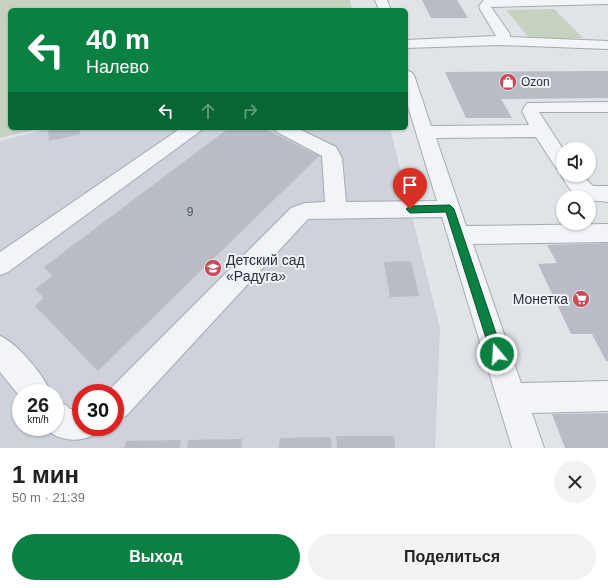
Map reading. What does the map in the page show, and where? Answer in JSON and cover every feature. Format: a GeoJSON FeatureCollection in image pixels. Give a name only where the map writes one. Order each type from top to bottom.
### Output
{"type":"FeatureCollection","features":[{"type":"Feature","properties":{"kind":"street"},"geometry":{"type":"LineString","coordinates":[[408,44],[492,43],[498,41],[503,38],[503,34],[486,9],[485,6],[488,3],[608,0]]}},
{"type":"Feature","properties":{"kind":"street"},"geometry":{"type":"LineString","coordinates":[[498,41],[608,45]]}},
{"type":"Feature","properties":{"kind":"street"},"geometry":{"type":"LineString","coordinates":[[408,81],[528,448]]}},
{"type":"Feature","properties":{"kind":"street"},"geometry":{"type":"LineString","coordinates":[[556,153],[530,112],[533,107],[608,107]]}},
{"type":"Feature","properties":{"kind":"street"},"geometry":{"type":"LineString","coordinates":[[0,265],[190,130]]}},
{"type":"Feature","properties":{"kind":"street"},"geometry":{"type":"LineString","coordinates":[[287,130],[329,152],[332,158],[336,210]]}},
{"type":"Feature","properties":{"kind":"street"},"geometry":{"type":"LineString","coordinates":[[425,132],[541,131]]}},
{"type":"Feature","properties":{"kind":"street"},"geometry":{"type":"LineString","coordinates":[[576,182],[581,190],[596,195],[608,194]]}},
{"type":"Feature","properties":{"kind":"street"},"geometry":{"type":"LineString","coordinates":[[124,396],[294,218],[305,211],[450,209]]}},
{"type":"Feature","properties":{"kind":"street"},"geometry":{"type":"LineString","coordinates":[[458,235],[608,233]]}},
{"type":"Feature","properties":{"kind":"street"},"geometry":{"type":"LineString","coordinates":[[0,350],[28,384]]}},
{"type":"Feature","properties":{"kind":"street"},"geometry":{"type":"LineString","coordinates":[[512,398],[608,396]]}},
{"type":"Feature","properties":{"kind":"shaded area","name":"Детский сад «Радуга»"},"geometry":{"type":"Polygon","coordinates":[[[44,130],[390,130],[440,328],[435,448],[0,448],[0,141],[44,130]]]}},
{"type":"Feature","properties":{"kind":"green space"},"geometry":{"type":"Polygon","coordinates":[[[0,0],[350,0],[352,8],[8,8],[8,130],[33,130],[0,138],[0,0]]]}},
{"type":"Feature","properties":{"kind":"green space"},"geometry":{"type":"Polygon","coordinates":[[[554,9],[583,38],[530,39],[506,10],[554,9]]]}},
{"type":"Feature","properties":{"kind":"building"},"geometry":{"type":"Polygon","coordinates":[[[422,0],[457,0],[468,18],[431,18],[422,0]]]}},
{"type":"Feature","properties":{"kind":"building"},"geometry":{"type":"Polygon","coordinates":[[[608,71],[608,98],[501,99],[512,118],[466,118],[445,72],[608,71]]]}},
{"type":"Feature","properties":{"kind":"building"},"geometry":{"type":"Polygon","coordinates":[[[79,130],[80,134],[49,141],[48,131],[79,130]]]}},
{"type":"Feature","properties":{"kind":"building"},"geometry":{"type":"Polygon","coordinates":[[[226,130],[267,130],[319,156],[98,371],[35,306],[44,298],[35,289],[52,276],[44,267],[226,130]]]}},
{"type":"Feature","properties":{"kind":"building","name":"Монетка"},"geometry":{"type":"Polygon","coordinates":[[[608,243],[608,361],[606,361],[592,334],[571,334],[538,264],[557,263],[547,245],[608,243]]]}},
{"type":"Feature","properties":{"kind":"building"},"geometry":{"type":"Polygon","coordinates":[[[411,261],[419,296],[390,297],[384,262],[411,261]]]}},
{"type":"Feature","properties":{"kind":"building"},"geometry":{"type":"Polygon","coordinates":[[[608,413],[608,448],[565,448],[552,414],[608,413]]]}},
{"type":"Feature","properties":{"kind":"building"},"geometry":{"type":"Polygon","coordinates":[[[336,436],[394,436],[395,448],[337,448],[336,436]]]}},
{"type":"Feature","properties":{"kind":"building"},"geometry":{"type":"Polygon","coordinates":[[[331,437],[332,448],[279,448],[280,438],[331,437]]]}},
{"type":"Feature","properties":{"kind":"building"},"geometry":{"type":"Polygon","coordinates":[[[242,439],[241,448],[187,448],[188,440],[242,439]]]}},
{"type":"Feature","properties":{"kind":"building"},"geometry":{"type":"Polygon","coordinates":[[[181,440],[180,448],[124,448],[126,441],[181,440]]]}},
{"type":"Feature","properties":{"kind":"place","name":"Ozon"},"geometry":{"type":"Point","coordinates":[508,82]}},
{"type":"Feature","properties":{"kind":"place","name":"Детский сад «Радуга»"},"geometry":{"type":"Point","coordinates":[213,268]}},
{"type":"Feature","properties":{"kind":"place","name":"Монетка"},"geometry":{"type":"Point","coordinates":[581,299]}},
{"type":"Feature","properties":{"kind":"route"},"geometry":{"type":"LineString","coordinates":[[410,209],[450,209],[497,354]]}}]}
